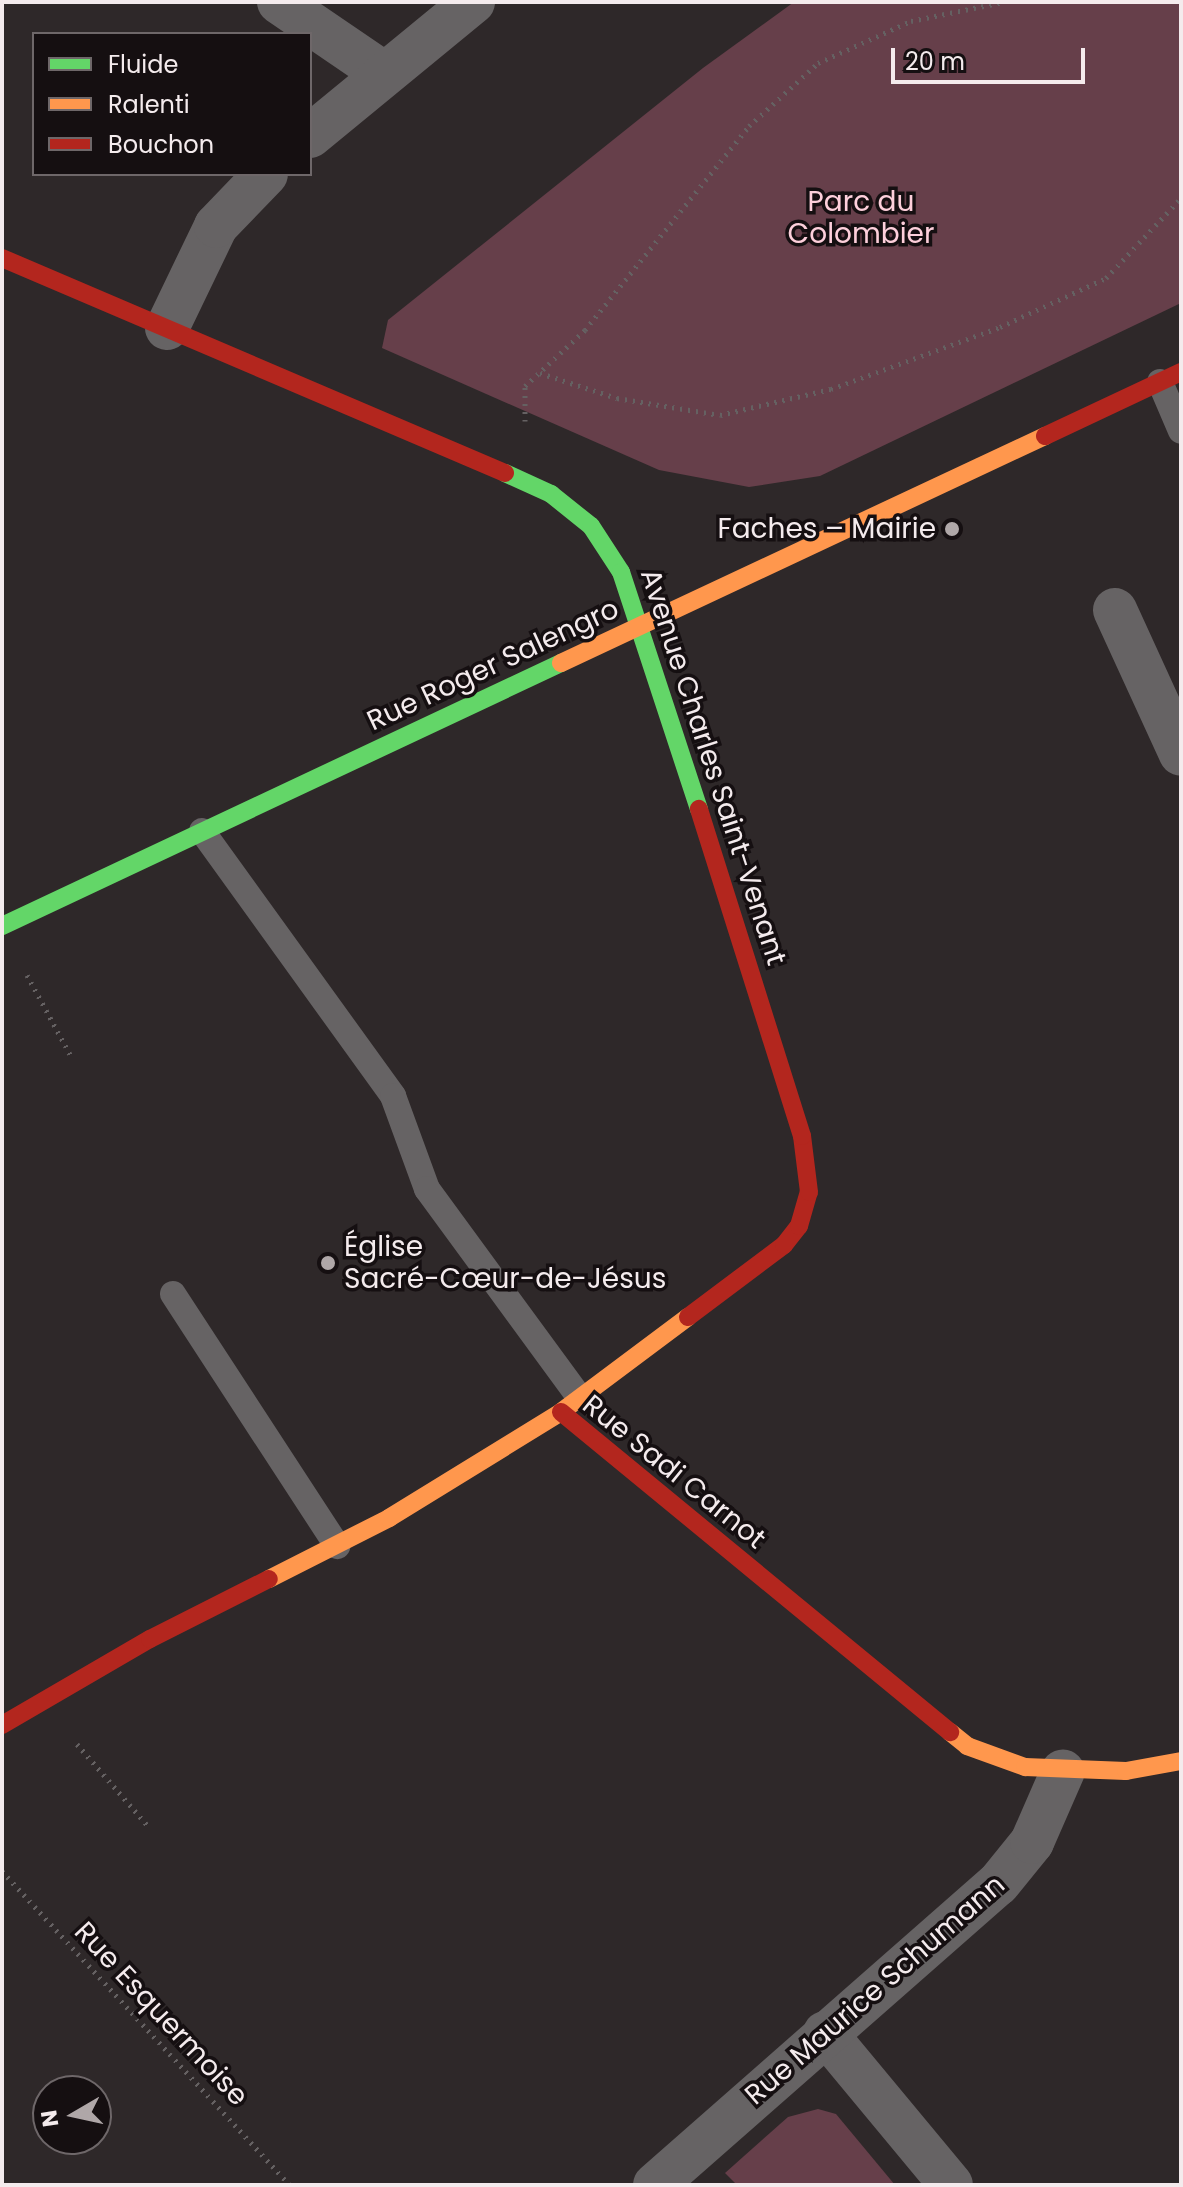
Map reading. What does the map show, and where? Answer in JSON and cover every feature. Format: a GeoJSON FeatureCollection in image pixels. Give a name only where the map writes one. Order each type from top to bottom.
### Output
{"type":"FeatureCollection","features":[{"type":"Feature","properties":{"kind":"street"},"geometry":{"type":"LineString","coordinates":[[279,2],[383,73]]}},
{"type":"Feature","properties":{"kind":"street"},"geometry":{"type":"LineString","coordinates":[[312,134],[473,2]]}},
{"type":"Feature","properties":{"kind":"street"},"geometry":{"type":"LineString","coordinates":[[167,328],[216,226],[264,176]]}},
{"type":"Feature","properties":{"kind":"street","name":"Avenue Charles Saint-Venant"},"geometry":{"type":"LineString","coordinates":[[2,258],[551,494],[591,526],[621,572],[642,627],[802,1136],[809,1192],[799,1226],[784,1245],[571,1405]]}},
{"type":"Feature","properties":{"kind":"street","name":"Rue Roger Salengro"},"geometry":{"type":"LineString","coordinates":[[2,926],[1171,377]]}},
{"type":"Feature","properties":{"kind":"street"},"geometry":{"type":"LineString","coordinates":[[1115,610],[1181,754]]}},
{"type":"Feature","properties":{"kind":"street","name":"Rue Sadi Carnot"},"geometry":{"type":"LineString","coordinates":[[2,1725],[150,1639],[337,1546],[571,1405],[941,1730],[992,1757],[1063,1771],[1126,1771],[1181,1761]]}},
{"type":"Feature","properties":{"kind":"street","name":"Rue Maurice Schumann"},"geometry":{"type":"LineString","coordinates":[[655,2185],[1018,1863],[1063,1771]]}},
{"type":"Feature","properties":{"kind":"street"},"geometry":{"type":"LineString","coordinates":[[825,2033],[951,2185]]}},
{"type":"Feature","properties":{"kind":"lane"},"geometry":{"type":"LineString","coordinates":[[1171,377],[1181,431]]}},
{"type":"Feature","properties":{"kind":"lane"},"geometry":{"type":"LineString","coordinates":[[202,831],[393,1096],[427,1189],[571,1405]]}},
{"type":"Feature","properties":{"kind":"lane"},"geometry":{"type":"LineString","coordinates":[[173,1294],[337,1546]]}},
{"type":"Feature","properties":{"kind":"path"},"geometry":{"type":"LineString","coordinates":[[525,482],[525,386],[585,330],[749,126],[818,63],[911,21],[1003,2]]}},
{"type":"Feature","properties":{"kind":"path"},"geometry":{"type":"LineString","coordinates":[[539,373],[617,398],[720,415],[831,389],[1000,327],[1106,278],[1181,198]]}},
{"type":"Feature","properties":{"kind":"path"},"geometry":{"type":"LineString","coordinates":[[23,968],[72,1058]]}},
{"type":"Feature","properties":{"kind":"path"},"geometry":{"type":"LineString","coordinates":[[40,1701],[149,1827]]}},
{"type":"Feature","properties":{"kind":"path","name":"Rue Esquermoise"},"geometry":{"type":"LineString","coordinates":[[2,1871],[290,2185]]}},
{"type":"Feature","properties":{"kind":"green space","name":"Parc du Colombier"},"geometry":{"type":"Polygon","coordinates":[[[794,2],[1181,2],[1181,303],[820,476],[749,487],[659,470],[382,348],[388,320],[703,68],[794,2]]]}},
{"type":"Feature","properties":{"kind":"green space"},"geometry":{"type":"Polygon","coordinates":[[[818,2109],[836,2114],[895,2185],[737,2185],[725,2173],[788,2117],[818,2109]]]}},
{"type":"Feature","properties":{"kind":"traffic: fast"},"geometry":{"type":"LineString","coordinates":[[505,473],[551,494],[591,526],[621,572],[699,809]]}},
{"type":"Feature","properties":{"kind":"traffic: fast"},"geometry":{"type":"LineString","coordinates":[[2,926],[561,663]]}},
{"type":"Feature","properties":{"kind":"traffic: slow"},"geometry":{"type":"LineString","coordinates":[[561,663],[1045,436]]}},
{"type":"Feature","properties":{"kind":"traffic: slow"},"geometry":{"type":"LineString","coordinates":[[269,1579],[389,1518],[561,1412],[688,1317]]}},
{"type":"Feature","properties":{"kind":"traffic: slow"},"geometry":{"type":"LineString","coordinates":[[950,1732],[967,1746],[1025,1767],[1126,1771],[1181,1761]]}},
{"type":"Feature","properties":{"kind":"traffic: jam"},"geometry":{"type":"LineString","coordinates":[[2,258],[505,473]]}},
{"type":"Feature","properties":{"kind":"traffic: jam"},"geometry":{"type":"LineString","coordinates":[[1045,436],[1181,372]]}},
{"type":"Feature","properties":{"kind":"traffic: jam"},"geometry":{"type":"LineString","coordinates":[[688,1317],[784,1245],[799,1226],[809,1192],[802,1136],[699,809]]}},
{"type":"Feature","properties":{"kind":"traffic: jam"},"geometry":{"type":"LineString","coordinates":[[561,1412],[950,1732]]}},
{"type":"Feature","properties":{"kind":"traffic: jam"},"geometry":{"type":"LineString","coordinates":[[2,1725],[150,1639],[269,1579]]}},
{"type":"Feature","properties":{"kind":"place","name":"Faches – Mairie"},"geometry":{"type":"Point","coordinates":[952,529]}},
{"type":"Feature","properties":{"kind":"place","name":"Église Sacré-Cœur-de-Jésus"},"geometry":{"type":"Point","coordinates":[328,1263]}}]}
